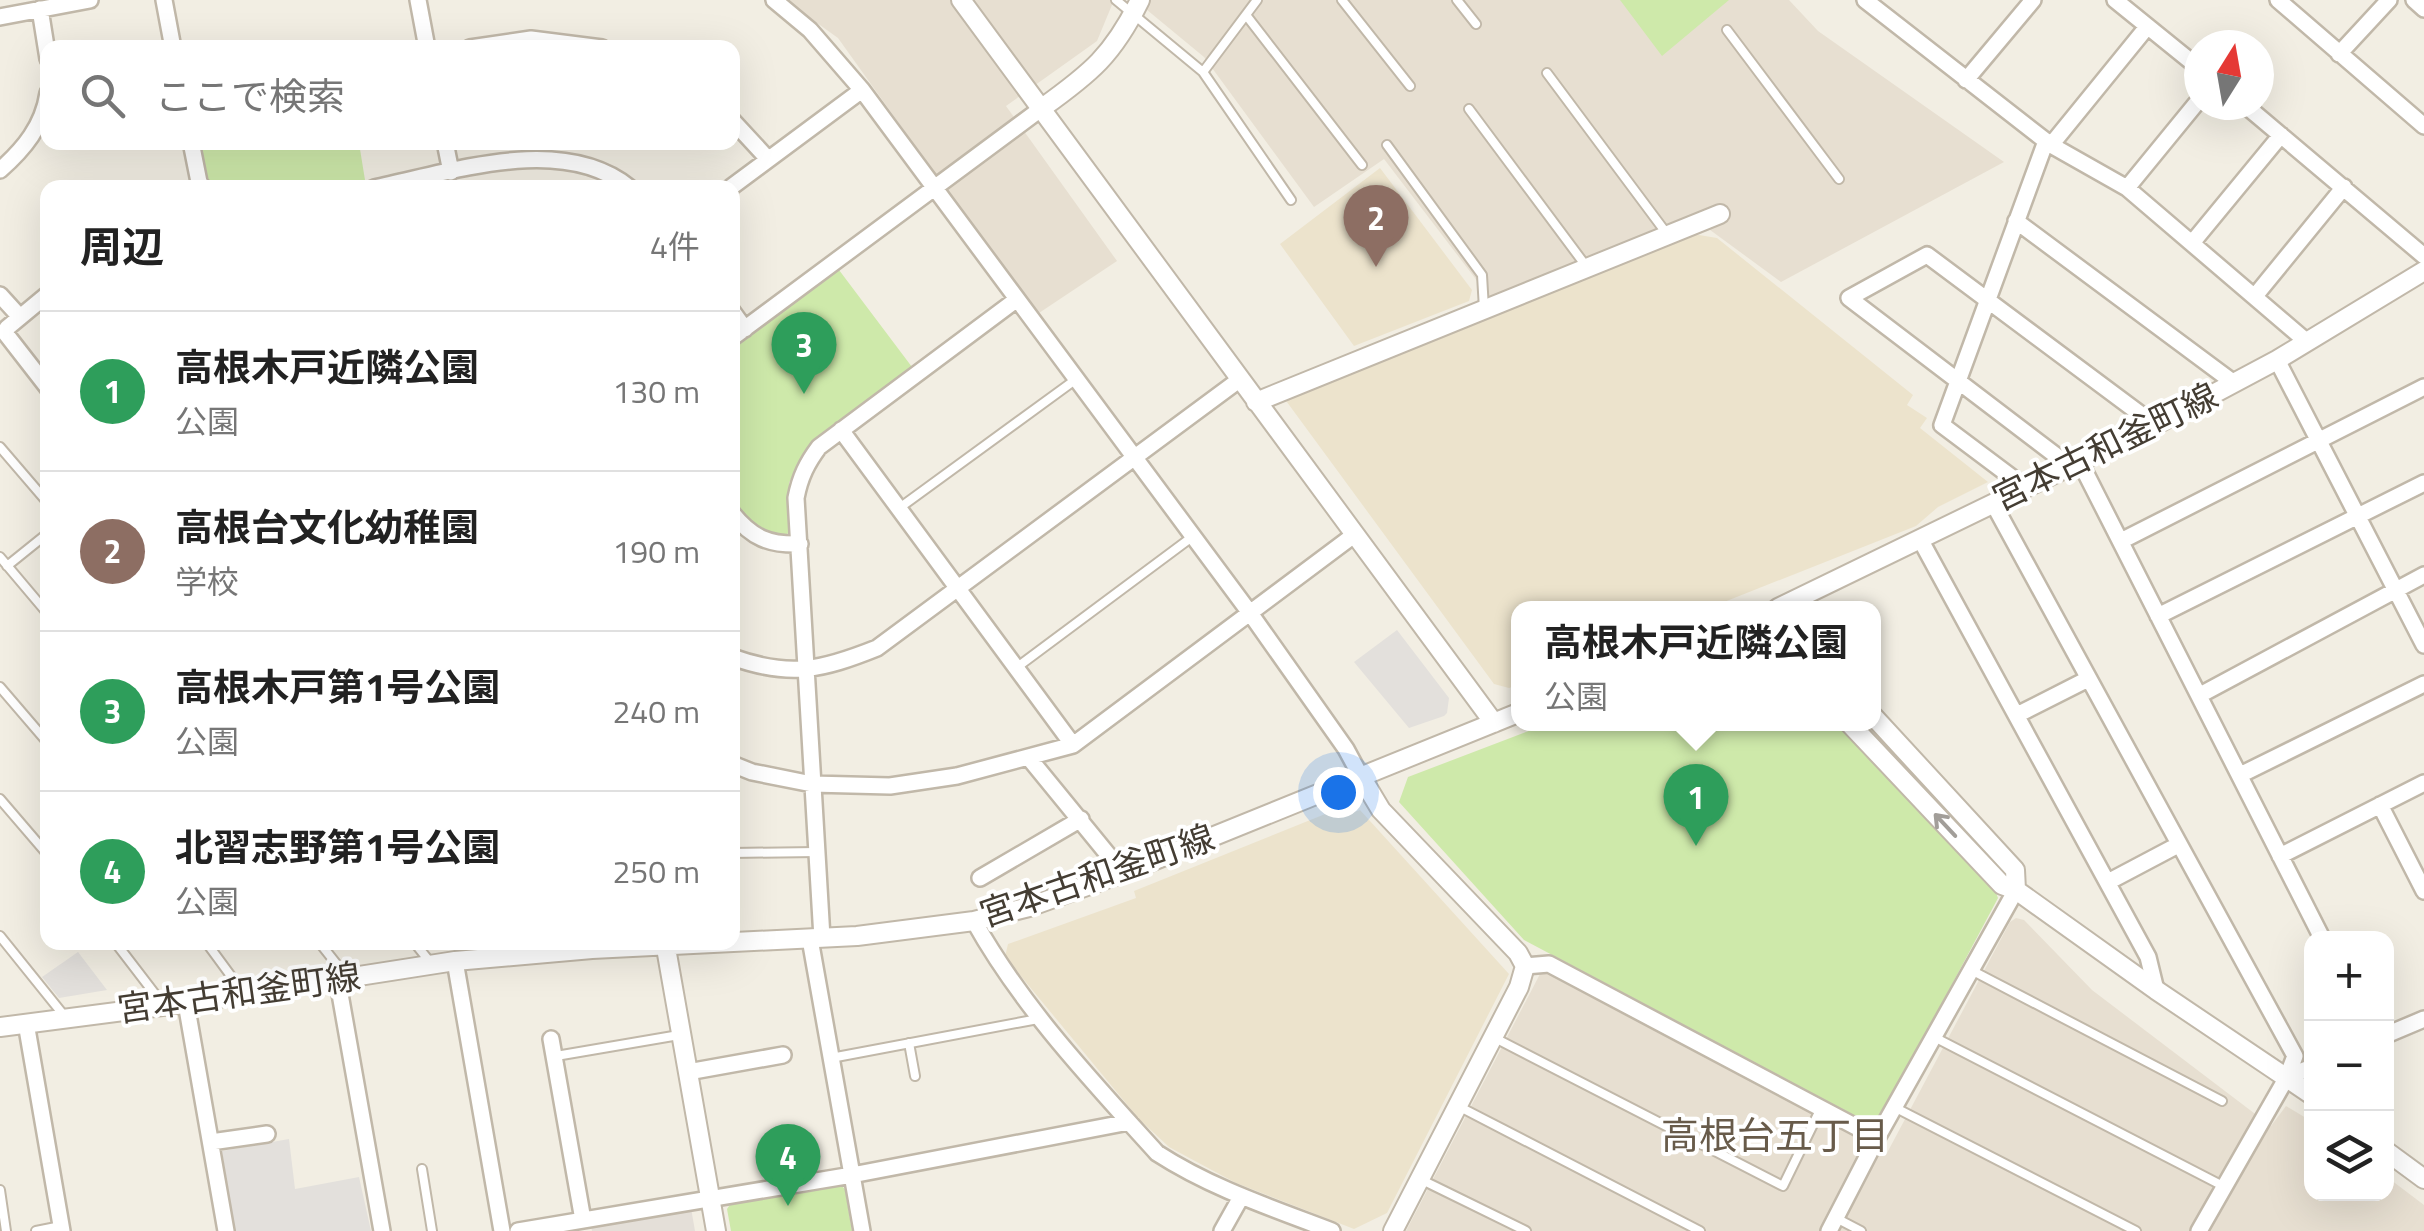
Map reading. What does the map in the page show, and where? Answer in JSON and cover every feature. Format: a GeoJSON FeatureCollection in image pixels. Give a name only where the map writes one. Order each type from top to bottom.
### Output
{"type":"FeatureCollection","features":[{"type":"Feature","properties":{"kind":"street"},"geometry":{"type":"LineString","coordinates":[[0,18],[90,0]]}},
{"type":"Feature","properties":{"kind":"street"},"geometry":{"type":"LineString","coordinates":[[164,0],[172,40]]}},
{"type":"Feature","properties":{"kind":"street"},"geometry":{"type":"LineString","coordinates":[[418,0],[426,40]]}},
{"type":"Feature","properties":{"kind":"street"},"geometry":{"type":"LineString","coordinates":[[774,0],[835,55],[862,90],[1250,613],[1346,748],[1381,810],[1518,953],[1525,966],[1519,987],[1393,1231]]}},
{"type":"Feature","properties":{"kind":"street"},"geometry":{"type":"LineString","coordinates":[[961,0],[1494,723]]}},
{"type":"Feature","properties":{"kind":"street"},"geometry":{"type":"LineString","coordinates":[[1865,0],[2048,143],[2128,188],[2306,341]]}},
{"type":"Feature","properties":{"kind":"street"},"geometry":{"type":"LineString","coordinates":[[1880,14],[1892,0]]}},
{"type":"Feature","properties":{"kind":"street"},"geometry":{"type":"LineString","coordinates":[[1966,80],[2033,0]]}},
{"type":"Feature","properties":{"kind":"street"},"geometry":{"type":"LineString","coordinates":[[2115,0],[2184,56]]}},
{"type":"Feature","properties":{"kind":"street"},"geometry":{"type":"LineString","coordinates":[[2278,0],[2424,126]]}},
{"type":"Feature","properties":{"kind":"street"},"geometry":{"type":"LineString","coordinates":[[2340,54],[2388,0]]}},
{"type":"Feature","properties":{"kind":"street"},"geometry":{"type":"LineString","coordinates":[[2414,0],[2424,9]]}},
{"type":"Feature","properties":{"kind":"street"},"geometry":{"type":"LineString","coordinates":[[740,333],[1096,68],[1113,49],[1137,7]]}},
{"type":"Feature","properties":{"kind":"street"},"geometry":{"type":"LineString","coordinates":[[40,10],[45,40]]}},
{"type":"Feature","properties":{"kind":"street"},"geometry":{"type":"LineString","coordinates":[[2026,488],[1942,425],[2048,143],[2147,27]]}},
{"type":"Feature","properties":{"kind":"street"},"geometry":{"type":"LineString","coordinates":[[740,180],[862,90]]}},
{"type":"Feature","properties":{"kind":"street"},"geometry":{"type":"LineString","coordinates":[[2128,188],[2184,119]]}},
{"type":"Feature","properties":{"kind":"street"},"geometry":{"type":"LineString","coordinates":[[2262,120],[2424,256]]}},
{"type":"Feature","properties":{"kind":"street"},"geometry":{"type":"LineString","coordinates":[[0,170],[20,152],[40,121]]}},
{"type":"Feature","properties":{"kind":"street"},"geometry":{"type":"LineString","coordinates":[[740,129],[768,159]]}},
{"type":"Feature","properties":{"kind":"street"},"geometry":{"type":"LineString","coordinates":[[2192,243],[2280,135]]}},
{"type":"Feature","properties":{"kind":"street"},"geometry":{"type":"LineString","coordinates":[[192,150],[196,180]]}},
{"type":"Feature","properties":{"kind":"street"},"geometry":{"type":"LineString","coordinates":[[447,150],[451,172]]}},
{"type":"Feature","properties":{"kind":"street"},"geometry":{"type":"LineString","coordinates":[[415,180],[528,158],[603,170],[618,180]]}},
{"type":"Feature","properties":{"kind":"street"},"geometry":{"type":"LineString","coordinates":[[2255,296],[2344,187]]}},
{"type":"Feature","properties":{"kind":"street"},"geometry":{"type":"LineString","coordinates":[[1256,402],[1720,214]]}},
{"type":"Feature","properties":{"kind":"street"},"geometry":{"type":"LineString","coordinates":[[2016,221],[2234,383]]}},
{"type":"Feature","properties":{"kind":"street"},"geometry":{"type":"LineString","coordinates":[[2155,425],[1927,254],[1849,298],[2076,465],[2121,541],[2318,931]]}},
{"type":"Feature","properties":{"kind":"street","name":"宮本古和釜町線"},"geometry":{"type":"LineString","coordinates":[[1792,601],[2155,425],[2277,360],[2424,272]]}},
{"type":"Feature","properties":{"kind":"street"},"geometry":{"type":"LineString","coordinates":[[0,295],[9,327],[8,339],[40,378]]}},
{"type":"Feature","properties":{"kind":"street"},"geometry":{"type":"LineString","coordinates":[[862,1231],[831,1058],[816,938],[817,852],[796,498],[804,469],[819,447],[1016,300]]}},
{"type":"Feature","properties":{"kind":"street"},"geometry":{"type":"LineString","coordinates":[[9,327],[40,301]]}},
{"type":"Feature","properties":{"kind":"street"},"geometry":{"type":"LineString","coordinates":[[2277,360],[2424,646]]}},
{"type":"Feature","properties":{"kind":"street"},"geometry":{"type":"LineString","coordinates":[[740,660],[763,668],[804,671],[840,663],[877,648],[1239,380]]}},
{"type":"Feature","properties":{"kind":"street"},"geometry":{"type":"LineString","coordinates":[[2121,541],[2424,386]]}},
{"type":"Feature","properties":{"kind":"street"},"geometry":{"type":"LineString","coordinates":[[842,430],[1073,744]]}},
{"type":"Feature","properties":{"kind":"street"},"geometry":{"type":"LineString","coordinates":[[2158,616],[2424,483]]}},
{"type":"Feature","properties":{"kind":"street"},"geometry":{"type":"LineString","coordinates":[[1993,503],[2295,1056],[2287,1077],[2199,1231]]}},
{"type":"Feature","properties":{"kind":"street"},"geometry":{"type":"LineString","coordinates":[[740,520],[760,539],[783,545],[800,544]]}},
{"type":"Feature","properties":{"kind":"street"},"geometry":{"type":"LineString","coordinates":[[740,767],[812,784],[890,786],[941,779],[1073,744],[1354,536]]}},
{"type":"Feature","properties":{"kind":"street"},"geometry":{"type":"LineString","coordinates":[[1920,538],[2148,957],[2156,990]]}},
{"type":"Feature","properties":{"kind":"street"},"geometry":{"type":"LineString","coordinates":[[2200,695],[2424,575]]}},
{"type":"Feature","properties":{"kind":"street"},"geometry":{"type":"LineString","coordinates":[[2017,715],[2088,680]]}},
{"type":"Feature","properties":{"kind":"street"},"geometry":{"type":"LineString","coordinates":[[2240,775],[2424,684]]}},
{"type":"Feature","properties":{"kind":"street","name":"宮本古和釜町線"},"geometry":{"type":"LineString","coordinates":[[740,943],[974,921],[1030,907],[1511,716]]}},
{"type":"Feature","properties":{"kind":"street"},"geometry":{"type":"LineString","coordinates":[[1832,1225],[2016,890],[2015,870],[1881,724]]}},
{"type":"Feature","properties":{"kind":"street"},"geometry":{"type":"LineString","coordinates":[[1857,731],[2002,885],[2016,890],[2304,1089]]}},
{"type":"Feature","properties":{"kind":"street"},"geometry":{"type":"LineString","coordinates":[[1029,758],[1123,873]]}},
{"type":"Feature","properties":{"kind":"street"},"geometry":{"type":"LineString","coordinates":[[2280,856],[2424,783]]}},
{"type":"Feature","properties":{"kind":"street"},"geometry":{"type":"LineString","coordinates":[[2380,805],[2424,891]]}},
{"type":"Feature","properties":{"kind":"street"},"geometry":{"type":"LineString","coordinates":[[980,878],[1081,819]]}},
{"type":"Feature","properties":{"kind":"street"},"geometry":{"type":"LineString","coordinates":[[2108,882],[2178,844]]}},
{"type":"Feature","properties":{"kind":"street"},"geometry":{"type":"LineString","coordinates":[[974,921],[998,964],[1040,1019],[1157,1153],[1241,1196],[1332,1231]]}},
{"type":"Feature","properties":{"kind":"street","name":"宮本古和釜町線"},"geometry":{"type":"LineString","coordinates":[[0,1026],[186,1003],[342,976],[454,962],[503,950]]}},
{"type":"Feature","properties":{"kind":"street"},"geometry":{"type":"LineString","coordinates":[[666,950],[716,1231]]}},
{"type":"Feature","properties":{"kind":"street"},"geometry":{"type":"LineString","coordinates":[[454,962],[502,1231]]}},
{"type":"Feature","properties":{"kind":"street"},"geometry":{"type":"LineString","coordinates":[[1525,966],[1548,964],[1877,1138]]}},
{"type":"Feature","properties":{"kind":"street"},"geometry":{"type":"LineString","coordinates":[[342,976],[382,1231]]}},
{"type":"Feature","properties":{"kind":"street"},"geometry":{"type":"LineString","coordinates":[[186,1003],[226,1231]]}},
{"type":"Feature","properties":{"kind":"street"},"geometry":{"type":"LineString","coordinates":[[2394,1032],[2423,1021]]}},
{"type":"Feature","properties":{"kind":"street"},"geometry":{"type":"LineString","coordinates":[[26,1023],[62,1229]]}},
{"type":"Feature","properties":{"kind":"street"},"geometry":{"type":"LineString","coordinates":[[551,1038],[583,1220]]}},
{"type":"Feature","properties":{"kind":"street"},"geometry":{"type":"LineString","coordinates":[[688,1072],[783,1055]]}},
{"type":"Feature","properties":{"kind":"street"},"geometry":{"type":"LineString","coordinates":[[2287,1077],[2304,1070]]}},
{"type":"Feature","properties":{"kind":"street"},"geometry":{"type":"LineString","coordinates":[[518,1231],[852,1175],[1129,1122]]}},
{"type":"Feature","properties":{"kind":"street"},"geometry":{"type":"LineString","coordinates":[[211,1142],[267,1134]]}},
{"type":"Feature","properties":{"kind":"street"},"geometry":{"type":"LineString","coordinates":[[2394,1157],[2424,1179]]}},
{"type":"Feature","properties":{"kind":"street"},"geometry":{"type":"LineString","coordinates":[[1222,1231],[1241,1196]]}},
{"type":"Feature","properties":{"kind":"lane"},"geometry":{"type":"LineString","coordinates":[[1116,0],[1137,7],[1203,72],[1291,200]]}},
{"type":"Feature","properties":{"kind":"lane"},"geometry":{"type":"LineString","coordinates":[[1203,72],[1258,0]]}},
{"type":"Feature","properties":{"kind":"lane"},"geometry":{"type":"LineString","coordinates":[[1342,0],[1410,86]]}},
{"type":"Feature","properties":{"kind":"lane"},"geometry":{"type":"LineString","coordinates":[[1458,0],[1476,24]]}},
{"type":"Feature","properties":{"kind":"lane"},"geometry":{"type":"LineString","coordinates":[[1246,15],[1362,165]]}},
{"type":"Feature","properties":{"kind":"lane"},"geometry":{"type":"LineString","coordinates":[[1727,30],[1839,179]]}},
{"type":"Feature","properties":{"kind":"lane"},"geometry":{"type":"LineString","coordinates":[[1547,74],[1668,236]]}},
{"type":"Feature","properties":{"kind":"lane"},"geometry":{"type":"LineString","coordinates":[[1469,109],[1587,268]]}},
{"type":"Feature","properties":{"kind":"lane"},"geometry":{"type":"LineString","coordinates":[[1387,145],[1482,274],[1484,310]]}},
{"type":"Feature","properties":{"kind":"lane"},"geometry":{"type":"LineString","coordinates":[[898,509],[1075,380]]}},
{"type":"Feature","properties":{"kind":"lane"},"geometry":{"type":"LineString","coordinates":[[0,446],[40,494]]}},
{"type":"Feature","properties":{"kind":"lane"},"geometry":{"type":"LineString","coordinates":[[1016,668],[1192,537]]}},
{"type":"Feature","properties":{"kind":"lane"},"geometry":{"type":"LineString","coordinates":[[7,566],[40,539]]}},
{"type":"Feature","properties":{"kind":"lane"},"geometry":{"type":"LineString","coordinates":[[0,557],[40,605]]}},
{"type":"Feature","properties":{"kind":"lane"},"geometry":{"type":"LineString","coordinates":[[0,687],[40,734]]}},
{"type":"Feature","properties":{"kind":"lane"},"geometry":{"type":"LineString","coordinates":[[0,799],[40,844]]}},
{"type":"Feature","properties":{"kind":"lane"},"geometry":{"type":"LineString","coordinates":[[740,853],[817,852]]}},
{"type":"Feature","properties":{"kind":"lane"},"geometry":{"type":"LineString","coordinates":[[0,936],[66,1018]]}},
{"type":"Feature","properties":{"kind":"lane"},"geometry":{"type":"LineString","coordinates":[[120,950],[163,1005]]}},
{"type":"Feature","properties":{"kind":"lane"},"geometry":{"type":"LineString","coordinates":[[212,950],[243,993]]}},
{"type":"Feature","properties":{"kind":"lane"},"geometry":{"type":"LineString","coordinates":[[324,950],[342,976]]}},
{"type":"Feature","properties":{"kind":"lane"},"geometry":{"type":"LineString","coordinates":[[420,950],[432,965]]}},
{"type":"Feature","properties":{"kind":"lane"},"geometry":{"type":"LineString","coordinates":[[1971,970],[2222,1101]]}},
{"type":"Feature","properties":{"kind":"lane"},"geometry":{"type":"LineString","coordinates":[[831,1058],[1040,1019]]}},
{"type":"Feature","properties":{"kind":"lane"},"geometry":{"type":"LineString","coordinates":[[556,1056],[682,1034]]}},
{"type":"Feature","properties":{"kind":"lane"},"geometry":{"type":"LineString","coordinates":[[1934,1037],[2224,1186]]}},
{"type":"Feature","properties":{"kind":"lane"},"geometry":{"type":"LineString","coordinates":[[1493,1038],[1783,1186],[1821,1108]]}},
{"type":"Feature","properties":{"kind":"lane"},"geometry":{"type":"LineString","coordinates":[[909,1043],[915,1076]]}},
{"type":"Feature","properties":{"kind":"lane"},"geometry":{"type":"LineString","coordinates":[[1458,1106],[1700,1231]]}},
{"type":"Feature","properties":{"kind":"lane"},"geometry":{"type":"LineString","coordinates":[[1894,1107],[2136,1231]]}},
{"type":"Feature","properties":{"kind":"lane"},"geometry":{"type":"LineString","coordinates":[[422,1170],[432,1231]]}},
{"type":"Feature","properties":{"kind":"lane"},"geometry":{"type":"LineString","coordinates":[[1420,1178],[1526,1231]]}},
{"type":"Feature","properties":{"kind":"lane"},"geometry":{"type":"LineString","coordinates":[[0,1190],[6,1231]]}},
{"type":"Feature","properties":{"kind":"lane"},"geometry":{"type":"LineString","coordinates":[[1832,1225],[1861,1231]]}},
{"type":"Feature","properties":{"kind":"lane"},"geometry":{"type":"LineString","coordinates":[[36,1231],[62,1229]]}},
{"type":"Feature","properties":{"kind":"shaded area"},"geometry":{"type":"Polygon","coordinates":[[[785,0],[1114,0],[1097,41],[1006,106],[1117,261],[1036,315],[838,38],[785,0]]]}},
{"type":"Feature","properties":{"kind":"shaded area"},"geometry":{"type":"Polygon","coordinates":[[[1135,0],[1789,0],[1818,31],[2004,162],[1781,282],[1691,216],[1491,299],[1384,159],[1314,207],[1204,57],[1135,0]]]}},
{"type":"Feature","properties":{"kind":"shaded area"},"geometry":{"type":"Polygon","coordinates":[[[1380,168],[1472,290],[1469,301],[1354,346],[1280,244],[1380,168]]]}},
{"type":"Feature","properties":{"kind":"shaded area"},"geometry":{"type":"Polygon","coordinates":[[[1693,234],[1717,238],[1913,395],[1907,405],[1927,418],[1920,428],[1988,482],[1938,507],[1916,526],[1727,601],[1511,601],[1509,688],[1494,684],[1284,398],[1693,234]]]}},
{"type":"Feature","properties":{"kind":"shaded area"},"geometry":{"type":"Polygon","coordinates":[[[1397,630],[1449,698],[1444,716],[1409,728],[1354,662],[1397,630]]]}},
{"type":"Feature","properties":{"kind":"shaded area"},"geometry":{"type":"Polygon","coordinates":[[[1345,806],[1354,812],[1360,810],[1509,974],[1387,1213],[1354,1229],[1236,1183],[1169,1147],[1139,1119],[1005,957],[1008,944],[1136,898],[1134,891],[1345,806]]]}},
{"type":"Feature","properties":{"kind":"shaded area"},"geometry":{"type":"Polygon","coordinates":[[[2016,918],[2024,920],[2092,990],[2271,1126],[2286,1106],[2304,1117],[2304,1201],[2394,1201],[2394,1182],[2424,1205],[2424,1231],[1406,1231],[1540,974],[1548,973],[1887,1153],[2010,922],[2016,918]]]}},
{"type":"Feature","properties":{"kind":"shaded area"},"geometry":{"type":"Polygon","coordinates":[[[78,952],[107,990],[59,998],[42,977],[78,952]]]}},
{"type":"Feature","properties":{"kind":"shaded area"},"geometry":{"type":"Polygon","coordinates":[[[289,1139],[295,1189],[359,1177],[371,1231],[235,1231],[222,1151],[289,1139]]]}},
{"type":"Feature","properties":{"kind":"shaded area"},"geometry":{"type":"Polygon","coordinates":[[[691,1208],[695,1231],[592,1231],[591,1226],[691,1208]]]}},
{"type":"Feature","properties":{"kind":"green space"},"geometry":{"type":"Polygon","coordinates":[[[1620,0],[1729,0],[1662,56],[1620,0]]]}},
{"type":"Feature","properties":{"kind":"green space"},"geometry":{"type":"Polygon","coordinates":[[[200,150],[360,150],[365,180],[208,180],[200,150]]]}},
{"type":"Feature","properties":{"kind":"green space"},"geometry":{"type":"Polygon","coordinates":[[[839,270],[912,367],[824,432],[803,454],[789,483],[789,532],[783,539],[754,527],[740,512],[740,343],[839,270]]]}},
{"type":"Feature","properties":{"kind":"green space"},"geometry":{"type":"Polygon","coordinates":[[[1529,731],[1846,731],[1995,890],[1998,898],[1876,1127],[1524,940],[1399,802],[1408,777],[1529,731]]]}},
{"type":"Feature","properties":{"kind":"green space"},"geometry":{"type":"Polygon","coordinates":[[[838,1183],[845,1189],[852,1231],[731,1231],[727,1209],[731,1203],[838,1183]]]}},
{"type":"Feature","properties":{"kind":"place","name":"高根台文化幼稚園"},"geometry":{"type":"Point","coordinates":[1376,267]}},
{"type":"Feature","properties":{"kind":"place","name":"高根木戸第1号公園"},"geometry":{"type":"Point","coordinates":[804,394]}},
{"type":"Feature","properties":{"kind":"place","name":"高根木戸近隣公園"},"geometry":{"type":"Point","coordinates":[1696,846]}},
{"type":"Feature","properties":{"kind":"place","name":"北習志野第1号公園"},"geometry":{"type":"Point","coordinates":[788,1206]}},
{"type":"Feature","properties":{"kind":"district","name":"高根台五丁目"},"geometry":{"type":"Point","coordinates":[1775,1136]}}]}
